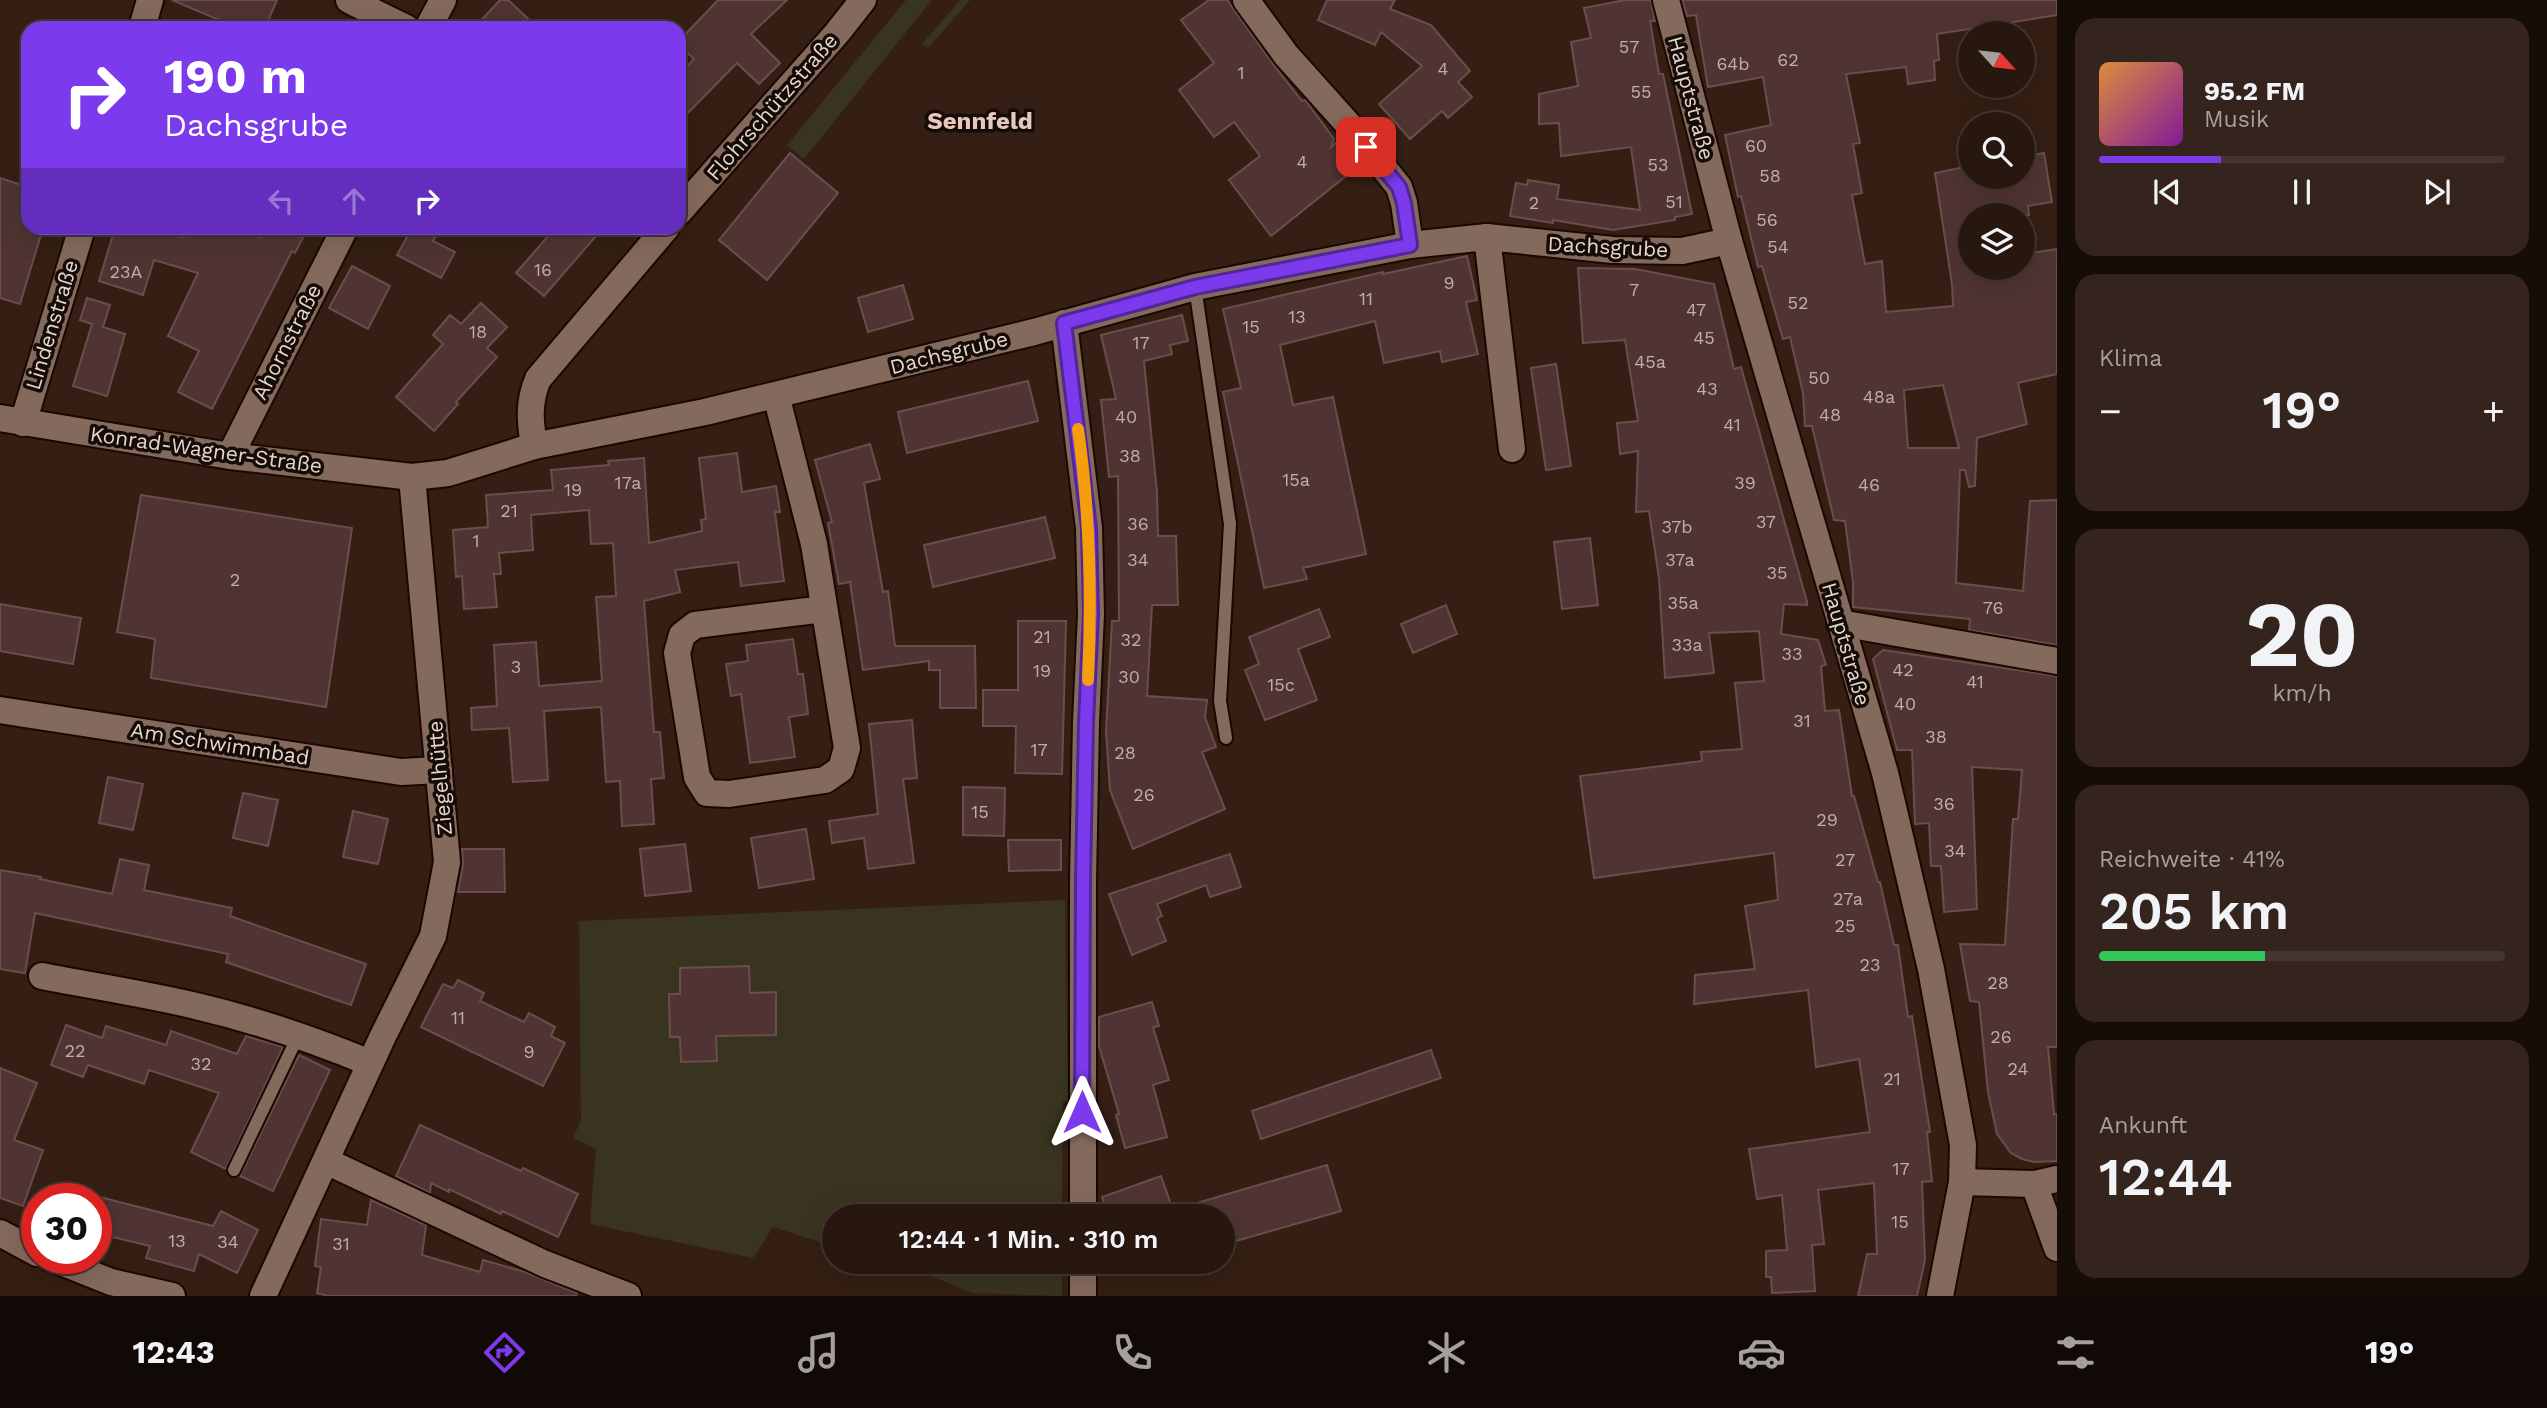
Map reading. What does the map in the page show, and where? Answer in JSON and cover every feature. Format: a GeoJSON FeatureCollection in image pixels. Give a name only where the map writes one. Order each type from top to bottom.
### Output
{"type":"FeatureCollection","features":[{"type":"Feature","properties":{"kind":"street"},"geometry":{"type":"LineString","coordinates":[[144,21],[150,0]]}},
{"type":"Feature","properties":{"kind":"street"},"geometry":{"type":"LineString","coordinates":[[349,0],[392,21]]}},
{"type":"Feature","properties":{"kind":"street"},"geometry":{"type":"LineString","coordinates":[[432,21],[443,0]]}},
{"type":"Feature","properties":{"kind":"street","name":"Flohrschützstraße"},"geometry":{"type":"LineString","coordinates":[[686,204],[863,0]]}},
{"type":"Feature","properties":{"kind":"street"},"geometry":{"type":"LineString","coordinates":[[1246,0],[1286,55],[1355,132],[1399,187],[1410,245]]}},
{"type":"Feature","properties":{"kind":"street","name":"Hauptstraße"},"geometry":{"type":"LineString","coordinates":[[1666,0],[1729,241],[1885,773],[1931,969],[1963,1145],[1962,1182],[1940,1296]]}},
{"type":"Feature","properties":{"kind":"street","name":"Lindenstraße"},"geometry":{"type":"LineString","coordinates":[[11,421],[79,235]]}},
{"type":"Feature","properties":{"kind":"street","name":"Ahornstraße"},"geometry":{"type":"LineString","coordinates":[[230,456],[341,235]]}},
{"type":"Feature","properties":{"kind":"street"},"geometry":{"type":"LineString","coordinates":[[534,446],[529,411],[531,396],[538,379],[660,235]]}},
{"type":"Feature","properties":{"kind":"street"},"geometry":{"type":"LineString","coordinates":[[1487,237],[1512,449]]}},
{"type":"Feature","properties":{"kind":"street","name":"Dachsgrube"},"geometry":{"type":"LineString","coordinates":[[412,477],[448,473],[534,446],[776,395],[1064,323],[1195,287],[1410,245],[1487,237],[1539,243],[1682,251],[1729,241]]}},
{"type":"Feature","properties":{"kind":"street"},"geometry":{"type":"LineString","coordinates":[[1064,323],[1089,528],[1091,602],[1083,868],[1083,1204]]}},
{"type":"Feature","properties":{"kind":"street"},"geometry":{"type":"LineString","coordinates":[[776,395],[814,544],[847,748],[841,769],[825,780],[729,794],[707,793],[697,777],[679,667],[677,653],[682,635],[695,625],[824,609]]}},
{"type":"Feature","properties":{"kind":"street","name":"Konrad-Wagner-Straße"},"geometry":{"type":"LineString","coordinates":[[11,421],[230,456],[412,477]]}},
{"type":"Feature","properties":{"kind":"street","name":"Ziegelhütte"},"geometry":{"type":"LineString","coordinates":[[263,1296],[370,1063],[433,936],[447,862],[412,477]]}},
{"type":"Feature","properties":{"kind":"street"},"geometry":{"type":"LineString","coordinates":[[1840,623],[2057,661]]}},
{"type":"Feature","properties":{"kind":"street","name":"Am Schwimmbad"},"geometry":{"type":"LineString","coordinates":[[0,710],[401,772],[439,770]]}},
{"type":"Feature","properties":{"kind":"street"},"geometry":{"type":"LineString","coordinates":[[42,976],[194,1005],[299,1036],[370,1063]]}},
{"type":"Feature","properties":{"kind":"street"},"geometry":{"type":"LineString","coordinates":[[326,1161],[521,1254],[628,1296]]}},
{"type":"Feature","properties":{"kind":"street"},"geometry":{"type":"LineString","coordinates":[[1962,1182],[2046,1181],[2057,1248]]}},
{"type":"Feature","properties":{"kind":"street"},"geometry":{"type":"LineString","coordinates":[[0,1233],[21,1244]]}},
{"type":"Feature","properties":{"kind":"street"},"geometry":{"type":"LineString","coordinates":[[91,1274],[111,1282],[172,1296]]}},
{"type":"Feature","properties":{"kind":"street"},"geometry":{"type":"LineString","coordinates":[[1083,1274],[1083,1296]]}},
{"type":"Feature","properties":{"kind":"lane"},"geometry":{"type":"LineString","coordinates":[[1195,287],[1230,524],[1220,701],[1226,738]]}},
{"type":"Feature","properties":{"kind":"lane"},"geometry":{"type":"LineString","coordinates":[[234,1170],[299,1036]]}},
{"type":"Feature","properties":{"kind":"shaded area"},"geometry":{"type":"Polygon","coordinates":[[[906,0],[932,0],[804,159],[787,145],[906,0]]]}},
{"type":"Feature","properties":{"kind":"shaded area"},"geometry":{"type":"Polygon","coordinates":[[[960,0],[970,0],[928,48],[922,44],[960,0]]]}},
{"type":"Feature","properties":{"kind":"shaded area"},"geometry":{"type":"Polygon","coordinates":[[[1065,900],[1068,1101],[1063,1102],[1062,1204],[822,1204],[822,1243],[773,1227],[753,1258],[590,1224],[596,1149],[573,1138],[581,1120],[579,921],[1065,900]]]}},
{"type":"Feature","properties":{"kind":"shaded area"},"geometry":{"type":"Polygon","coordinates":[[[926,1274],[1062,1274],[1062,1296],[972,1293],[926,1274]]]}},
{"type":"Feature","properties":{"kind":"building"},"geometry":{"type":"Polygon","coordinates":[[[172,0],[277,0],[268,21],[222,21],[172,0]]]}},
{"type":"Feature","properties":{"kind":"building"},"geometry":{"type":"Polygon","coordinates":[[[500,0],[508,0],[530,21],[480,21],[500,0]]]}},
{"type":"Feature","properties":{"kind":"building"},"geometry":{"type":"Polygon","coordinates":[[[718,0],[787,0],[751,34],[780,63],[759,84],[737,63],[686,115],[686,68],[694,59],[686,52],[686,34],[718,0]]]}},
{"type":"Feature","properties":{"kind":"building"},"geometry":{"type":"Polygon","coordinates":[[[1209,0],[1227,0],[1273,64],[1302,101],[1305,100],[1334,139],[1331,147],[1337,142],[1356,168],[1271,236],[1229,180],[1260,156],[1234,122],[1214,137],[1179,90],[1214,63],[1181,20],[1209,0]]]}},
{"type":"Feature","properties":{"kind":"building"},"geometry":{"type":"Polygon","coordinates":[[[1327,0],[1395,0],[1390,9],[1431,25],[1470,71],[1458,82],[1472,97],[1448,118],[1442,111],[1410,139],[1379,104],[1422,66],[1381,32],[1375,45],[1318,20],[1327,0]]]}},
{"type":"Feature","properties":{"kind":"building"},"geometry":{"type":"Polygon","coordinates":[[[1625,0],[1651,0],[1655,21],[1650,21],[1659,74],[1663,74],[1692,214],[1675,217],[1675,220],[1613,230],[1510,216],[1516,183],[1527,185],[1528,180],[1559,185],[1557,199],[1640,210],[1631,147],[1561,156],[1559,123],[1539,124],[1539,94],[1578,86],[1571,42],[1591,38],[1584,8],[1625,0]]]}},
{"type":"Feature","properties":{"kind":"building"},"geometry":{"type":"Polygon","coordinates":[[[1682,0],[2057,0],[2057,15],[2019,21],[1958,21],[1958,31],[1937,34],[1939,60],[1934,61],[1935,80],[1908,84],[1906,67],[1846,74],[1860,143],[1853,144],[1862,193],[1852,195],[1865,264],[1882,261],[1886,312],[1953,306],[1935,173],[1958,168],[1958,189],[2035,189],[2035,155],[2044,153],[2052,202],[2035,205],[1958,203],[1958,280],[2035,280],[2035,252],[2057,249],[2057,374],[2018,383],[2027,424],[1977,438],[1975,486],[1969,487],[1965,470],[1960,470],[1956,583],[2023,591],[2030,501],[2057,500],[2057,645],[1969,630],[1970,619],[1853,607],[1853,582],[1845,521],[1834,520],[1812,426],[1805,426],[1803,393],[1790,337],[1783,339],[1762,266],[1758,267],[1741,196],[1738,197],[1725,135],[1771,125],[1763,77],[1708,87],[1696,15],[1687,16],[1682,0]],[[1943,385],[1904,390],[1908,448],[1959,448],[1943,385]]]}},
{"type":"Feature","properties":{"kind":"building"},"geometry":{"type":"Polygon","coordinates":[[[790,153],[838,193],[767,280],[719,240],[790,153]]]}},
{"type":"Feature","properties":{"kind":"building"},"geometry":{"type":"Polygon","coordinates":[[[0,178],[21,185],[21,235],[41,235],[20,304],[0,298],[0,178]]]}},
{"type":"Feature","properties":{"kind":"building"},"geometry":{"type":"Polygon","coordinates":[[[113,235],[304,235],[295,253],[292,251],[212,409],[178,392],[199,351],[168,336],[198,273],[154,260],[143,295],[99,281],[113,235]]]}},
{"type":"Feature","properties":{"kind":"building"},"geometry":{"type":"Polygon","coordinates":[[[408,235],[436,235],[433,241],[455,252],[441,278],[397,255],[408,235]]]}},
{"type":"Feature","properties":{"kind":"building"},"geometry":{"type":"Polygon","coordinates":[[[549,235],[597,235],[544,296],[516,273],[549,235]]]}},
{"type":"Feature","properties":{"kind":"building"},"geometry":{"type":"Polygon","coordinates":[[[1467,256],[1477,300],[1466,302],[1478,354],[1442,362],[1440,351],[1384,363],[1375,321],[1280,345],[1293,405],[1333,397],[1366,554],[1303,568],[1307,579],[1264,588],[1223,392],[1241,388],[1223,309],[1383,272],[1467,256]]]}},
{"type":"Feature","properties":{"kind":"building"},"geometry":{"type":"Polygon","coordinates":[[[352,266],[390,286],[368,329],[329,308],[352,266]]]}},
{"type":"Feature","properties":{"kind":"building"},"geometry":{"type":"Polygon","coordinates":[[[1578,268],[1635,269],[1714,284],[1734,369],[1741,367],[1807,602],[1807,605],[1784,604],[1781,634],[1818,640],[1826,665],[1821,666],[1825,711],[1839,710],[1852,796],[1880,882],[1894,945],[1898,945],[1908,1017],[1912,1016],[1930,1132],[1927,1132],[1932,1181],[1922,1182],[1925,1260],[1917,1296],[1858,1296],[1867,1254],[1877,1254],[1874,1183],[1818,1190],[1824,1244],[1812,1245],[1815,1291],[1772,1293],[1771,1277],[1766,1277],[1766,1251],[1787,1250],[1782,1195],[1757,1199],[1749,1149],[1870,1132],[1859,1059],[1816,1067],[1808,990],[1694,1004],[1695,975],[1755,969],[1745,906],[1778,900],[1774,853],[1594,878],[1580,776],[1702,761],[1701,752],[1742,749],[1735,683],[1764,681],[1759,631],[1709,633],[1714,673],[1665,678],[1659,578],[1649,511],[1636,512],[1638,451],[1620,454],[1617,423],[1638,421],[1625,340],[1583,343],[1578,268]]]}},
{"type":"Feature","properties":{"kind":"building"},"geometry":{"type":"Polygon","coordinates":[[[903,285],[913,319],[868,332],[858,298],[903,285]]]}},
{"type":"Feature","properties":{"kind":"building"},"geometry":{"type":"Polygon","coordinates":[[[87,298],[110,305],[103,327],[125,334],[107,396],[73,386],[92,324],[80,320],[87,298]]]}},
{"type":"Feature","properties":{"kind":"building"},"geometry":{"type":"Polygon","coordinates":[[[481,303],[507,327],[487,348],[497,357],[434,431],[396,397],[443,344],[433,335],[450,315],[461,324],[481,303]]]}},
{"type":"Feature","properties":{"kind":"building"},"geometry":{"type":"Polygon","coordinates":[[[1182,315],[1188,341],[1170,345],[1172,354],[1144,361],[1157,492],[1158,536],[1176,536],[1178,605],[1152,605],[1147,696],[1207,700],[1205,717],[1216,747],[1202,752],[1225,809],[1133,849],[1110,790],[1106,731],[1112,621],[1119,621],[1118,476],[1109,477],[1101,400],[1116,399],[1101,335],[1182,315]]]}},
{"type":"Feature","properties":{"kind":"building"},"geometry":{"type":"Polygon","coordinates":[[[1556,364],[1571,466],[1546,470],[1531,368],[1556,364]]]}},
{"type":"Feature","properties":{"kind":"building"},"geometry":{"type":"Polygon","coordinates":[[[1028,381],[1038,421],[907,453],[898,412],[1028,381]]]}},
{"type":"Feature","properties":{"kind":"building"},"geometry":{"type":"Polygon","coordinates":[[[870,444],[880,479],[864,483],[883,592],[888,591],[895,646],[975,646],[976,708],[940,708],[940,670],[929,670],[929,661],[863,670],[850,582],[839,584],[828,523],[832,522],[815,460],[870,444]]]}},
{"type":"Feature","properties":{"kind":"building"},"geometry":{"type":"Polygon","coordinates":[[[737,453],[742,492],[776,486],[780,512],[775,512],[784,581],[741,586],[738,562],[675,570],[680,592],[644,601],[654,732],[660,732],[664,778],[651,779],[654,824],[622,826],[620,781],[606,782],[601,707],[544,711],[548,780],[513,782],[509,728],[472,730],[471,708],[497,706],[494,645],[536,642],[539,686],[602,681],[596,597],[616,596],[613,543],[591,544],[589,510],[531,515],[533,550],[499,553],[501,574],[494,574],[497,607],[464,609],[462,576],[456,577],[453,530],[488,527],[486,495],[553,490],[551,470],[609,465],[608,461],[644,458],[649,543],[702,531],[701,520],[706,519],[699,458],[737,453]]]}},
{"type":"Feature","properties":{"kind":"building"},"geometry":{"type":"Polygon","coordinates":[[[141,495],[352,528],[326,707],[151,678],[155,639],[117,632],[141,495]]]}},
{"type":"Feature","properties":{"kind":"building"},"geometry":{"type":"Polygon","coordinates":[[[1045,517],[1055,558],[933,587],[924,545],[1045,517]]]}},
{"type":"Feature","properties":{"kind":"building"},"geometry":{"type":"Polygon","coordinates":[[[1590,538],[1598,605],[1562,609],[1554,542],[1590,538]]]}},
{"type":"Feature","properties":{"kind":"building"},"geometry":{"type":"Polygon","coordinates":[[[0,604],[81,618],[73,664],[0,651],[0,604]]]}},
{"type":"Feature","properties":{"kind":"building"},"geometry":{"type":"Polygon","coordinates":[[[1446,605],[1457,634],[1413,653],[1401,624],[1446,605]]]}},
{"type":"Feature","properties":{"kind":"building"},"geometry":{"type":"Polygon","coordinates":[[[1319,609],[1330,637],[1298,649],[1317,700],[1265,720],[1245,670],[1259,664],[1249,637],[1319,609]]]}},
{"type":"Feature","properties":{"kind":"building"},"geometry":{"type":"Polygon","coordinates":[[[1018,621],[1066,621],[1062,774],[1015,773],[1016,726],[983,726],[983,690],[1018,690],[1018,621]]]}},
{"type":"Feature","properties":{"kind":"building"},"geometry":{"type":"Polygon","coordinates":[[[793,639],[798,674],[803,674],[808,714],[789,717],[795,757],[750,763],[741,694],[731,696],[726,664],[748,661],[746,645],[793,639]]]}},
{"type":"Feature","properties":{"kind":"building"},"geometry":{"type":"Polygon","coordinates":[[[1883,650],[2057,676],[2057,1047],[2048,1047],[2054,1114],[2057,1114],[2057,1161],[2034,1162],[2022,1159],[2011,1153],[1997,1134],[1988,1092],[1979,1002],[1970,1001],[1960,944],[2005,945],[2013,819],[2018,819],[2022,770],[1972,767],[1977,909],[1944,912],[1941,866],[1931,866],[1929,823],[1915,824],[1912,750],[1897,750],[1873,659],[1883,650]]]}},
{"type":"Feature","properties":{"kind":"building"},"geometry":{"type":"Polygon","coordinates":[[[912,720],[917,778],[903,779],[914,863],[868,869],[864,838],[832,843],[829,821],[878,814],[869,724],[912,720]]]}},
{"type":"Feature","properties":{"kind":"building"},"geometry":{"type":"Polygon","coordinates":[[[108,777],[143,784],[133,830],[99,823],[108,777]]]}},
{"type":"Feature","properties":{"kind":"building"},"geometry":{"type":"Polygon","coordinates":[[[963,787],[1005,788],[1004,836],[963,835],[963,787]]]}},
{"type":"Feature","properties":{"kind":"building"},"geometry":{"type":"Polygon","coordinates":[[[243,793],[278,800],[268,846],[233,838],[243,793]]]}},
{"type":"Feature","properties":{"kind":"building"},"geometry":{"type":"Polygon","coordinates":[[[353,811],[388,819],[378,864],[343,857],[353,811]]]}},
{"type":"Feature","properties":{"kind":"building"},"geometry":{"type":"Polygon","coordinates":[[[806,829],[814,879],[759,888],[751,838],[806,829]]]}},
{"type":"Feature","properties":{"kind":"building"},"geometry":{"type":"Polygon","coordinates":[[[1008,840],[1061,840],[1061,870],[1009,871],[1008,840]]]}},
{"type":"Feature","properties":{"kind":"building"},"geometry":{"type":"Polygon","coordinates":[[[685,844],[691,891],[645,896],[640,849],[685,844]]]}},
{"type":"Feature","properties":{"kind":"building"},"geometry":{"type":"Polygon","coordinates":[[[462,849],[504,849],[505,892],[458,892],[463,865],[462,849]]]}},
{"type":"Feature","properties":{"kind":"building"},"geometry":{"type":"Polygon","coordinates":[[[1230,854],[1241,887],[1210,897],[1206,885],[1157,904],[1162,916],[1157,918],[1166,941],[1132,955],[1109,894],[1230,854]]]}},
{"type":"Feature","properties":{"kind":"building"},"geometry":{"type":"Polygon","coordinates":[[[120,859],[149,865],[144,890],[232,908],[230,916],[366,964],[351,1005],[226,962],[228,954],[35,913],[25,973],[0,969],[0,870],[112,894],[120,859]]]}},
{"type":"Feature","properties":{"kind":"building"},"geometry":{"type":"Polygon","coordinates":[[[749,966],[750,993],[776,992],[776,1035],[716,1036],[717,1061],[681,1062],[680,1037],[670,1037],[669,994],[680,994],[680,968],[749,966]]]}},
{"type":"Feature","properties":{"kind":"building"},"geometry":{"type":"Polygon","coordinates":[[[458,980],[484,993],[480,1001],[524,1022],[529,1013],[555,1027],[551,1036],[565,1043],[543,1086],[421,1027],[443,984],[453,988],[458,980]]]}},
{"type":"Feature","properties":{"kind":"building"},"geometry":{"type":"Polygon","coordinates":[[[1152,1002],[1159,1026],[1153,1027],[1169,1080],[1153,1085],[1167,1137],[1125,1148],[1116,1115],[1119,1114],[1099,1046],[1099,1017],[1152,1002]]]}},
{"type":"Feature","properties":{"kind":"building"},"geometry":{"type":"Polygon","coordinates":[[[66,1025],[102,1038],[106,1026],[166,1045],[171,1031],[237,1054],[246,1036],[283,1047],[226,1169],[191,1152],[219,1093],[149,1070],[144,1084],[88,1065],[83,1077],[51,1065],[66,1025]]]}},
{"type":"Feature","properties":{"kind":"building"},"geometry":{"type":"Polygon","coordinates":[[[1431,1050],[1441,1078],[1261,1139],[1252,1111],[1431,1050]]]}},
{"type":"Feature","properties":{"kind":"building"},"geometry":{"type":"Polygon","coordinates":[[[299,1055],[330,1070],[273,1191],[240,1176],[299,1055]]]}},
{"type":"Feature","properties":{"kind":"building"},"geometry":{"type":"Polygon","coordinates":[[[0,1068],[37,1083],[14,1140],[43,1150],[31,1183],[21,1183],[21,1205],[0,1198],[0,1068]]]}},
{"type":"Feature","properties":{"kind":"building"},"geometry":{"type":"Polygon","coordinates":[[[420,1125],[578,1194],[558,1237],[449,1189],[449,1192],[431,1183],[430,1193],[396,1176],[420,1125]]]}},
{"type":"Feature","properties":{"kind":"building"},"geometry":{"type":"Polygon","coordinates":[[[1327,1165],[1341,1211],[1235,1241],[1235,1204],[1194,1204],[1327,1165]]]}},
{"type":"Feature","properties":{"kind":"building"},"geometry":{"type":"Polygon","coordinates":[[[1161,1176],[1171,1204],[1105,1204],[1102,1197],[1161,1176]]]}},
{"type":"Feature","properties":{"kind":"building"},"geometry":{"type":"Polygon","coordinates":[[[112,1200],[213,1226],[221,1211],[258,1230],[237,1273],[199,1254],[194,1271],[146,1258],[150,1246],[112,1237],[112,1200]]]}},
{"type":"Feature","properties":{"kind":"building"},"geometry":{"type":"Polygon","coordinates":[[[371,1200],[426,1225],[422,1255],[480,1272],[483,1260],[525,1272],[577,1293],[576,1296],[328,1296],[317,1293],[321,1267],[315,1266],[321,1219],[367,1225],[371,1200]]]}},
{"type":"Feature","properties":{"kind":"slow traffic"},"geometry":{"type":"LineString","coordinates":[[1078,429],[1089,528],[1091,614],[1088,680]]}},
{"type":"Feature","properties":{"kind":"district","name":"Sennfeld"},"geometry":{"type":"Point","coordinates":[980,121]}},
{"type":"Feature","properties":{"kind":"route"},"geometry":{"type":"LineString","coordinates":[[1082,1112],[1083,881],[1091,614],[1089,528],[1064,323],[1195,287],[1410,245],[1399,187],[1366,147]]}}]}
